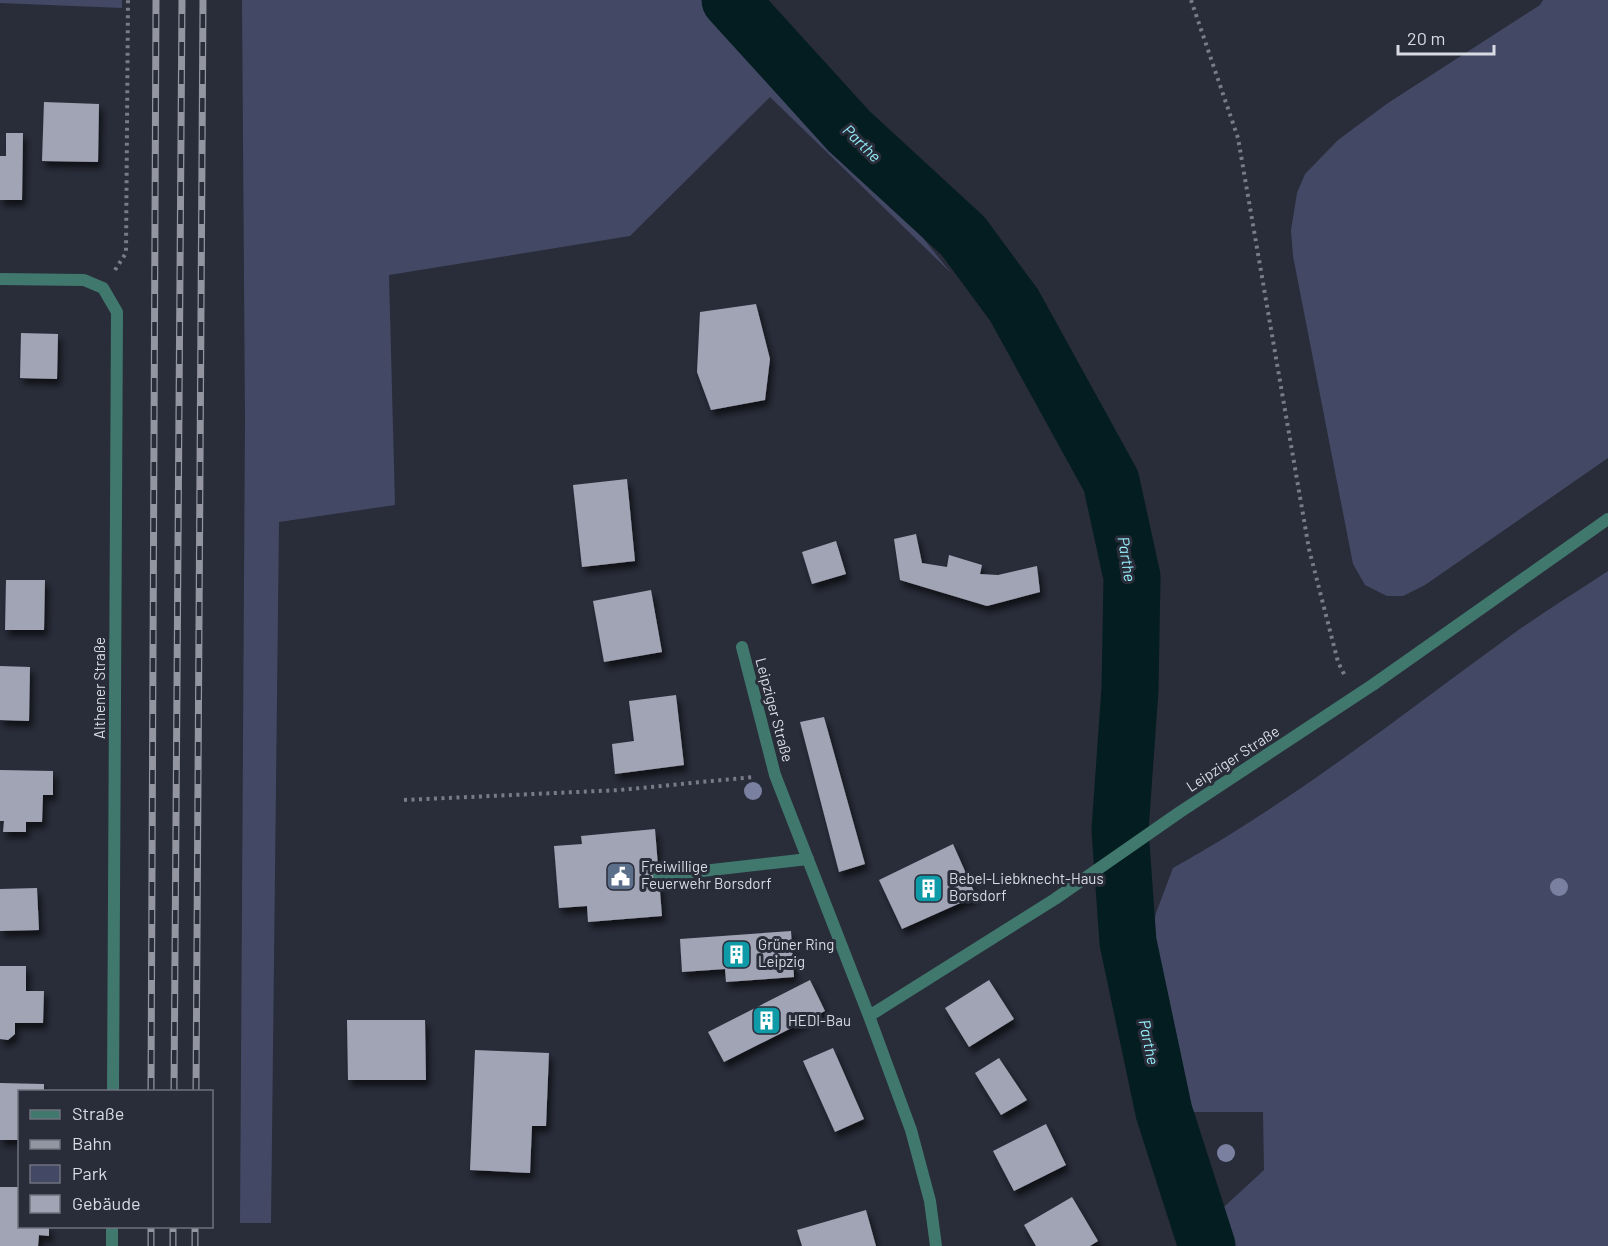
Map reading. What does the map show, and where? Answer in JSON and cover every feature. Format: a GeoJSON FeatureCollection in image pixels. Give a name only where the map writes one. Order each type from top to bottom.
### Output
{"type":"FeatureCollection","features":[{"type":"Feature","properties":{"kind":"street"},"geometry":{"type":"LineString","coordinates":[[0,279],[84,280],[103,288]]}},
{"type":"Feature","properties":{"kind":"street","name":"Althener Straße"},"geometry":{"type":"LineString","coordinates":[[103,288],[117,312],[113,1090]]}},
{"type":"Feature","properties":{"kind":"street","name":"Leipziger Straße"},"geometry":{"type":"LineString","coordinates":[[869,1016],[1055,898],[1374,684],[1608,519]]}},
{"type":"Feature","properties":{"kind":"street","name":"Leipziger Straße"},"geometry":{"type":"LineString","coordinates":[[742,647],[775,775],[911,1130],[930,1201],[936,1246]]}},
{"type":"Feature","properties":{"kind":"street"},"geometry":{"type":"LineString","coordinates":[[659,876],[808,858]]}},
{"type":"Feature","properties":{"kind":"street"},"geometry":{"type":"LineString","coordinates":[[112,1228],[112,1246]]}},
{"type":"Feature","properties":{"kind":"path"},"geometry":{"type":"LineString","coordinates":[[103,288],[126,252],[128,0]]}},
{"type":"Feature","properties":{"kind":"path"},"geometry":{"type":"LineString","coordinates":[[1191,0],[1238,138],[1309,549],[1338,662],[1356,696]]}},
{"type":"Feature","properties":{"kind":"path"},"geometry":{"type":"LineString","coordinates":[[404,800],[620,790],[775,775]]}},
{"type":"Feature","properties":{"kind":"green space"},"geometry":{"type":"Polygon","coordinates":[[[0,0],[122,0],[122,8],[0,3],[0,0]]]}},
{"type":"Feature","properties":{"kind":"green space"},"geometry":{"type":"Polygon","coordinates":[[[242,0],[713,0],[843,138],[951,273],[770,97],[630,236],[389,275],[395,505],[279,522],[271,1223],[240,1223],[245,419],[242,0]]]}},
{"type":"Feature","properties":{"kind":"green space"},"geometry":{"type":"Polygon","coordinates":[[[1543,0],[1608,0],[1608,458],[1425,585],[1403,596],[1387,596],[1365,585],[1353,564],[1293,256],[1291,230],[1297,193],[1305,174],[1338,140],[1388,103],[1540,5],[1543,0]]]}},
{"type":"Feature","properties":{"kind":"green space"},"geometry":{"type":"Polygon","coordinates":[[[1608,571],[1608,1246],[1218,1246],[1212,1218],[1264,1170],[1263,1112],[1184,1112],[1149,946],[1156,913],[1173,868],[1306,785],[1517,631],[1608,571]]]}},
{"type":"Feature","properties":{"kind":"building"},"geometry":{"type":"Polygon","coordinates":[[[44,102],[99,104],[98,162],[42,161],[44,102]]]}},
{"type":"Feature","properties":{"kind":"building"},"geometry":{"type":"Polygon","coordinates":[[[6,133],[23,133],[22,200],[0,200],[0,156],[6,156],[6,133]]]}},
{"type":"Feature","properties":{"kind":"building"},"geometry":{"type":"Polygon","coordinates":[[[756,304],[770,359],[765,400],[711,410],[697,372],[700,312],[756,304]]]}},
{"type":"Feature","properties":{"kind":"building"},"geometry":{"type":"Polygon","coordinates":[[[21,333],[58,334],[57,379],[20,378],[21,333]]]}},
{"type":"Feature","properties":{"kind":"building"},"geometry":{"type":"Polygon","coordinates":[[[627,479],[635,561],[582,567],[573,485],[627,479]]]}},
{"type":"Feature","properties":{"kind":"building"},"geometry":{"type":"Polygon","coordinates":[[[916,534],[922,563],[947,567],[949,555],[982,565],[980,574],[998,575],[1037,566],[1040,592],[987,606],[900,580],[894,539],[916,534]]]}},
{"type":"Feature","properties":{"kind":"building"},"geometry":{"type":"Polygon","coordinates":[[[836,541],[846,574],[812,584],[802,552],[836,541]]]}},
{"type":"Feature","properties":{"kind":"building"},"geometry":{"type":"Polygon","coordinates":[[[6,580],[45,580],[44,630],[5,630],[6,580]]]}},
{"type":"Feature","properties":{"kind":"building"},"geometry":{"type":"Polygon","coordinates":[[[651,590],[662,652],[604,662],[593,601],[651,590]]]}},
{"type":"Feature","properties":{"kind":"building"},"geometry":{"type":"Polygon","coordinates":[[[0,666],[30,667],[29,721],[0,720],[0,666]]]}},
{"type":"Feature","properties":{"kind":"building"},"geometry":{"type":"Polygon","coordinates":[[[676,695],[684,765],[615,774],[612,744],[634,741],[629,701],[676,695]]]}},
{"type":"Feature","properties":{"kind":"building"},"geometry":{"type":"Polygon","coordinates":[[[824,717],[865,864],[839,872],[800,722],[824,717]]]}},
{"type":"Feature","properties":{"kind":"building"},"geometry":{"type":"Polygon","coordinates":[[[0,770],[53,771],[53,795],[43,795],[42,822],[26,822],[26,832],[3,832],[4,821],[0,821],[0,770]]]}},
{"type":"Feature","properties":{"kind":"building"},"geometry":{"type":"Polygon","coordinates":[[[655,829],[662,916],[588,922],[587,906],[559,908],[554,846],[582,844],[581,836],[655,829]]]}},
{"type":"Feature","properties":{"kind":"building","name":"Bebel-Liebknecht-Haus Borsdorf"},"geometry":{"type":"Polygon","coordinates":[[[953,844],[976,896],[902,929],[879,880],[953,844]]]}},
{"type":"Feature","properties":{"kind":"building"},"geometry":{"type":"Polygon","coordinates":[[[37,888],[39,930],[0,931],[0,889],[37,888]]]}},
{"type":"Feature","properties":{"kind":"building","name":"Grüner Ring Leipzig"},"geometry":{"type":"Polygon","coordinates":[[[791,931],[794,977],[726,982],[725,969],[682,972],[680,939],[791,931]]]}},
{"type":"Feature","properties":{"kind":"building"},"geometry":{"type":"Polygon","coordinates":[[[0,966],[26,966],[26,991],[44,991],[43,1023],[15,1023],[15,1034],[8,1040],[0,1039],[0,966]]]}},
{"type":"Feature","properties":{"kind":"building","name":"HEDI-Bau"},"geometry":{"type":"Polygon","coordinates":[[[810,980],[825,1011],[724,1062],[708,1032],[810,980]]]}},
{"type":"Feature","properties":{"kind":"building"},"geometry":{"type":"Polygon","coordinates":[[[989,980],[1014,1019],[969,1047],[945,1008],[989,980]]]}},
{"type":"Feature","properties":{"kind":"building"},"geometry":{"type":"Polygon","coordinates":[[[347,1020],[425,1020],[426,1080],[348,1080],[347,1020]]]}},
{"type":"Feature","properties":{"kind":"building"},"geometry":{"type":"Polygon","coordinates":[[[833,1048],[864,1119],[835,1132],[803,1061],[833,1048]]]}},
{"type":"Feature","properties":{"kind":"building"},"geometry":{"type":"Polygon","coordinates":[[[475,1050],[549,1053],[546,1126],[532,1126],[530,1173],[470,1170],[475,1050]]]}},
{"type":"Feature","properties":{"kind":"building"},"geometry":{"type":"Polygon","coordinates":[[[999,1058],[1027,1100],[1001,1115],[975,1073],[999,1058]]]}},
{"type":"Feature","properties":{"kind":"building"},"geometry":{"type":"Polygon","coordinates":[[[0,1083],[44,1084],[44,1090],[18,1090],[18,1140],[0,1140],[0,1083]]]}},
{"type":"Feature","properties":{"kind":"building"},"geometry":{"type":"Polygon","coordinates":[[[1046,1124],[1066,1165],[1014,1191],[993,1151],[1046,1124]]]}},
{"type":"Feature","properties":{"kind":"building"},"geometry":{"type":"Polygon","coordinates":[[[0,1187],[18,1187],[18,1228],[49,1228],[49,1236],[39,1235],[38,1246],[0,1246],[0,1187]]]}},
{"type":"Feature","properties":{"kind":"building"},"geometry":{"type":"Polygon","coordinates":[[[1072,1197],[1098,1241],[1090,1246],[1036,1246],[1024,1225],[1072,1197]]]}},
{"type":"Feature","properties":{"kind":"building"},"geometry":{"type":"Polygon","coordinates":[[[866,1210],[876,1246],[802,1246],[797,1230],[866,1210]]]}},
{"type":"Feature","properties":{"kind":"waterway","name":"Parthe"},"geometry":{"type":"LineString","coordinates":[[730,0],[849,131],[963,236],[1014,305],[1111,481],[1132,577],[1130,689],[1120,830],[1128,942],[1164,1112],[1207,1246]]}},
{"type":"Feature","properties":{"kind":"railway"},"geometry":{"type":"LineString","coordinates":[[151,1090],[156,0]]}},
{"type":"Feature","properties":{"kind":"railway"},"geometry":{"type":"LineString","coordinates":[[174,1090],[182,0]]}},
{"type":"Feature","properties":{"kind":"railway"},"geometry":{"type":"LineString","coordinates":[[196,1090],[203,0]]}},
{"type":"Feature","properties":{"kind":"railway"},"geometry":{"type":"LineString","coordinates":[[151,1228],[151,1246]]}},
{"type":"Feature","properties":{"kind":"railway"},"geometry":{"type":"LineString","coordinates":[[173,1228],[173,1246]]}},
{"type":"Feature","properties":{"kind":"railway"},"geometry":{"type":"LineString","coordinates":[[195,1228],[195,1246]]}},
{"type":"Feature","properties":{"kind":"place","name":"Freiwillige Feuerwehr Borsdorf"},"geometry":{"type":"Point","coordinates":[620,876]}},
{"type":"Feature","properties":{"kind":"place","name":"Bebel-Liebknecht-Haus Borsdorf"},"geometry":{"type":"Point","coordinates":[928,888]}},
{"type":"Feature","properties":{"kind":"place","name":"Grüner Ring Leipzig"},"geometry":{"type":"Point","coordinates":[737,954]}},
{"type":"Feature","properties":{"kind":"place","name":"HEDI-Bau"},"geometry":{"type":"Point","coordinates":[767,1021]}}]}
